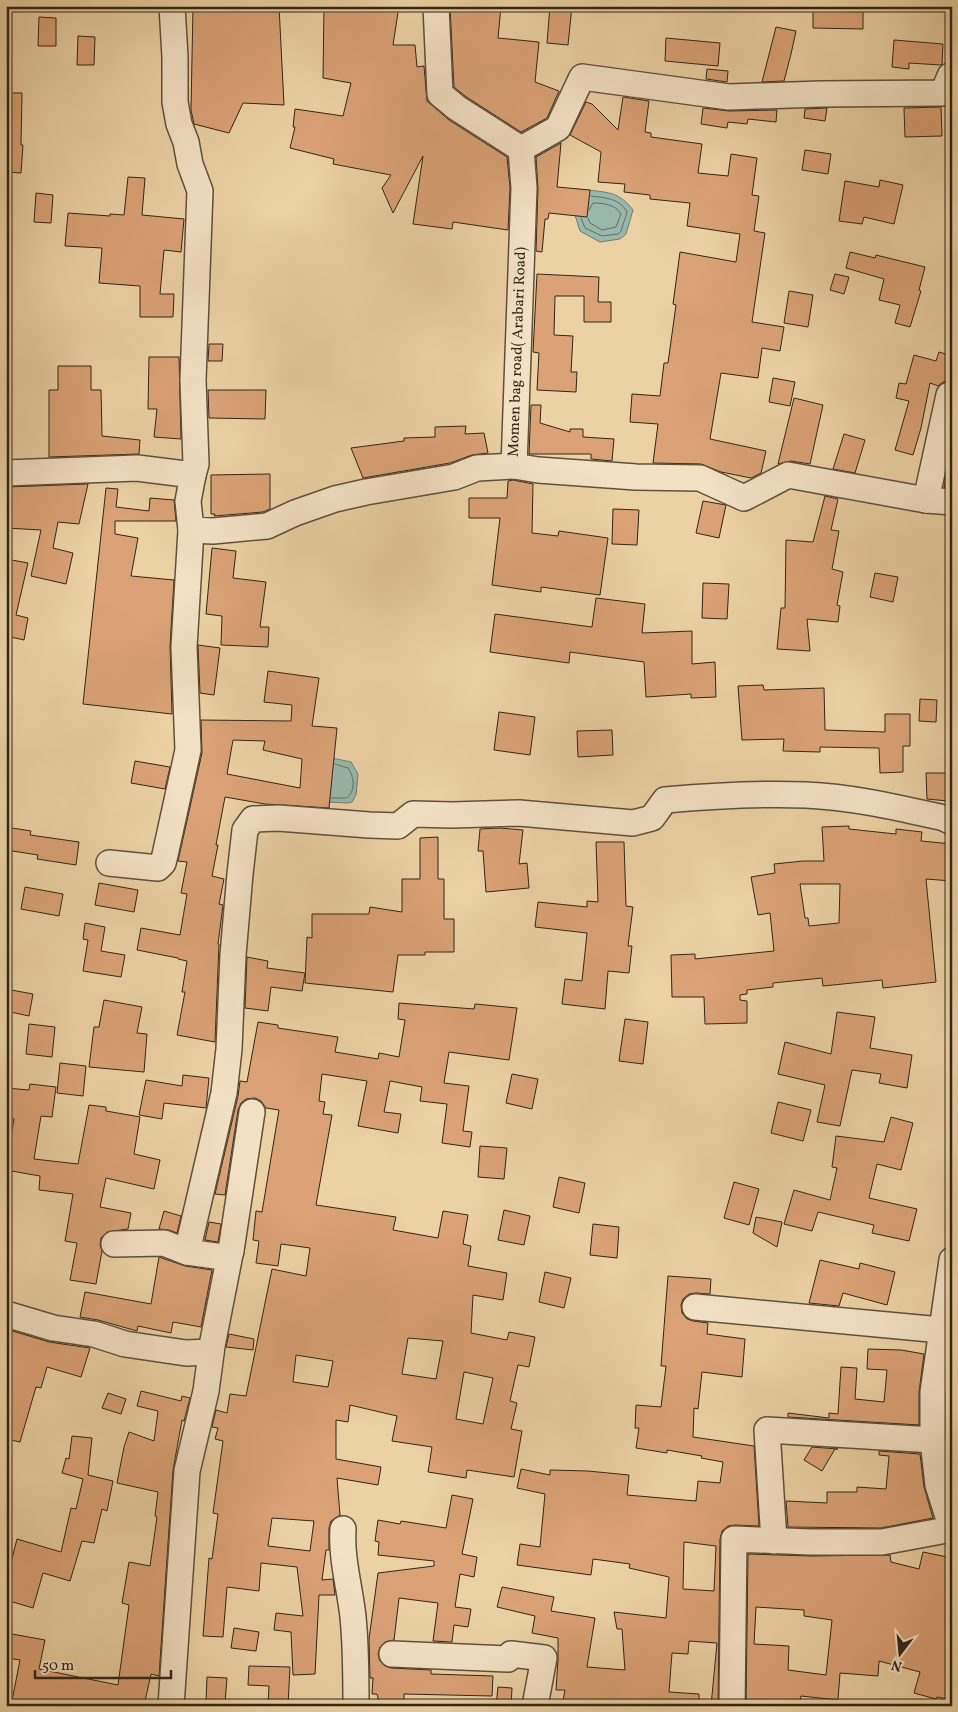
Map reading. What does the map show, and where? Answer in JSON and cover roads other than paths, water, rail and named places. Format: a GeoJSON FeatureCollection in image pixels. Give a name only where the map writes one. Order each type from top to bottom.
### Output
{"type":"FeatureCollection","features":[{"type":"Feature","properties":{"kind":"street"},"geometry":{"type":"LineString","coordinates":[[109,863],[158,868],[163,863],[188,750],[184,648],[191,530],[188,501],[196,464],[193,380],[200,191],[190,164],[175,102],[172,6]]}},
{"type":"Feature","properties":{"kind":"street"},"geometry":{"type":"LineString","coordinates":[[436,6],[440,94],[457,108],[521,148],[558,128],[582,77],[729,97],[943,93],[950,76],[952,76]]}},
{"type":"Feature","properties":{"kind":"street","name":"Momen bag road( Arabari Road)"},"geometry":{"type":"LineString","coordinates":[[191,530],[214,531],[267,526],[295,513],[335,499],[454,477],[477,468],[514,466],[524,188],[521,148]]}},
{"type":"Feature","properties":{"kind":"street"},"geometry":{"type":"LineString","coordinates":[[926,500],[949,395],[952,395]]}},
{"type":"Feature","properties":{"kind":"street"},"geometry":{"type":"LineString","coordinates":[[514,466],[538,470],[636,477],[700,478],[744,498],[788,476],[926,500],[952,502]]}},
{"type":"Feature","properties":{"kind":"street"},"geometry":{"type":"LineString","coordinates":[[6,473],[137,468],[193,475]]}},
{"type":"Feature","properties":{"kind":"street"},"geometry":{"type":"LineString","coordinates":[[187,1252],[224,1093],[229,1049],[240,874],[245,830],[252,819],[278,818],[369,826],[398,826],[413,814],[519,813],[633,823],[652,818],[666,800],[710,796],[807,795],[878,803],[944,818],[952,822]]}},
{"type":"Feature","properties":{"kind":"street"},"geometry":{"type":"LineString","coordinates":[[172,1706],[187,1471],[206,1391],[211,1352],[231,1251],[252,1112]]}},
{"type":"Feature","properties":{"kind":"street"},"geometry":{"type":"LineString","coordinates":[[114,1244],[164,1243],[187,1252],[223,1257],[231,1251]]}},
{"type":"Feature","properties":{"kind":"street"},"geometry":{"type":"LineString","coordinates":[[732,1706],[734,1539],[882,1542],[952,1529],[938,1485],[932,1440],[942,1392],[941,1330],[952,1260]]}},
{"type":"Feature","properties":{"kind":"street"},"geometry":{"type":"LineString","coordinates":[[696,1307],[941,1330]]}},
{"type":"Feature","properties":{"kind":"street"},"geometry":{"type":"LineString","coordinates":[[6,1314],[53,1328],[94,1334],[125,1344],[186,1353],[211,1352]]}},
{"type":"Feature","properties":{"kind":"street"},"geometry":{"type":"LineString","coordinates":[[774,1541],[767,1430],[932,1440]]}},
{"type":"Feature","properties":{"kind":"street"},"geometry":{"type":"LineString","coordinates":[[343,1530],[342,1546],[356,1648],[356,1706]]}},
{"type":"Feature","properties":{"kind":"street"},"geometry":{"type":"LineString","coordinates":[[392,1654],[508,1659],[511,1654],[544,1658],[535,1706]]}},
{"type":"Feature","properties":{"kind":"water"},"geometry":{"type":"Polygon","coordinates":[[[589,190],[614,194],[633,210],[626,234],[620,239],[600,242],[580,231],[575,215],[589,190]]]}},
{"type":"Feature","properties":{"kind":"water"},"geometry":{"type":"Polygon","coordinates":[[[332,758],[351,762],[358,774],[356,795],[352,802],[327,802],[332,758]]]}}]}
